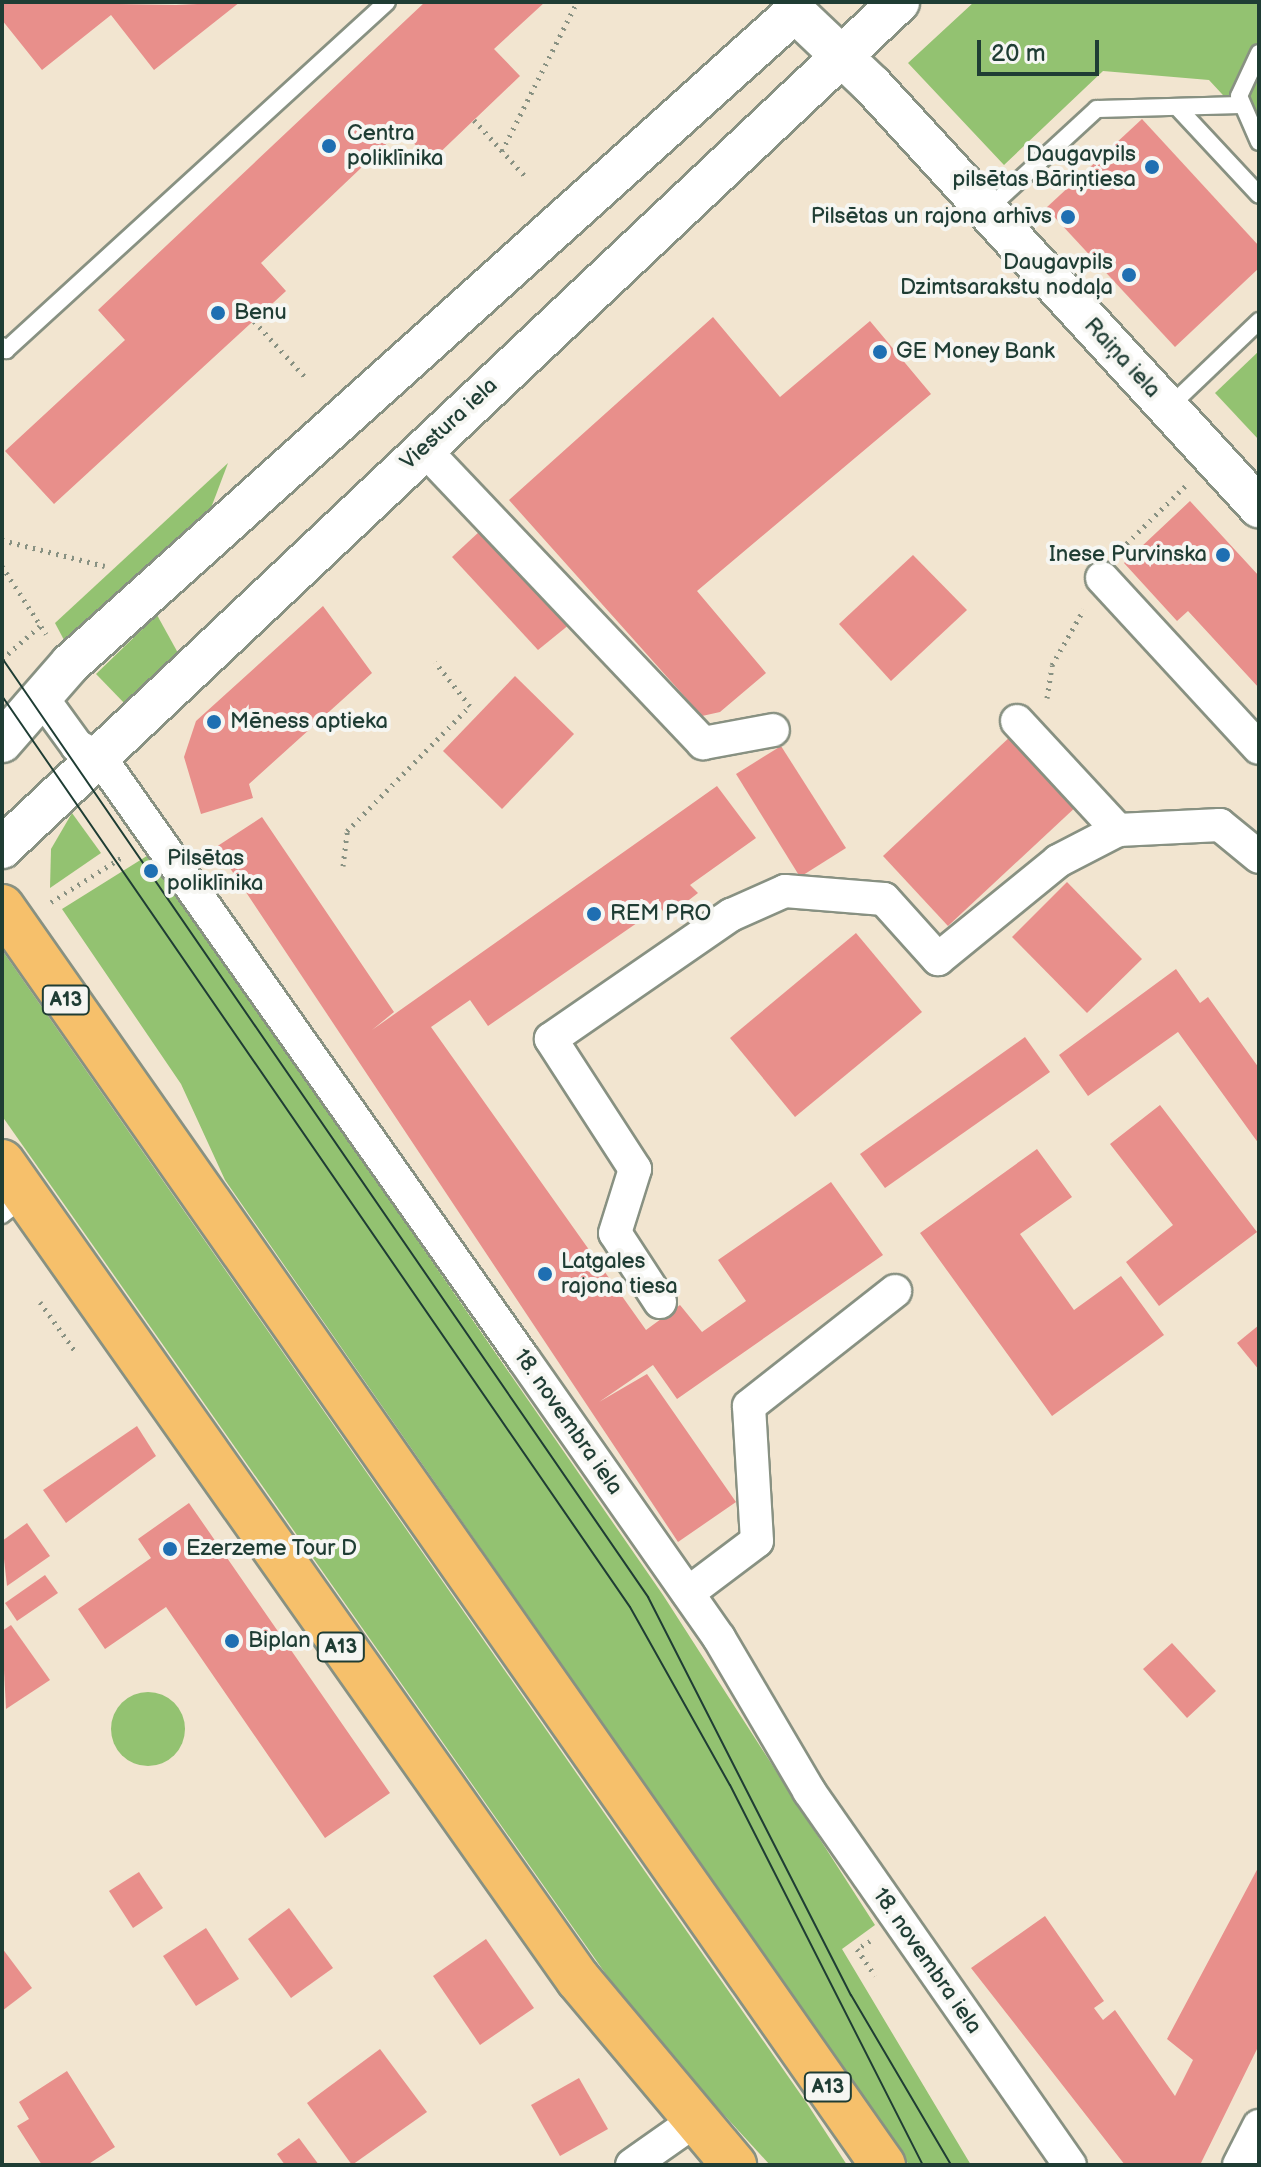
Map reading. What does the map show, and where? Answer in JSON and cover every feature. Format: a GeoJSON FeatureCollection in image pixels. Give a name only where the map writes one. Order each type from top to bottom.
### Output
{"type":"FeatureCollection","features":[{"type":"Feature","properties":{"kind":"main road","name":"A13"},"geometry":{"type":"LineString","coordinates":[[2,907],[883,2165]]}},
{"type":"Feature","properties":{"kind":"main road","name":"A13"},"geometry":{"type":"LineString","coordinates":[[10,1191],[578,1979],[734,2165]]}},
{"type":"Feature","properties":{"kind":"street","name":"Viestura iela"},"geometry":{"type":"LineString","coordinates":[[2,848],[101,759],[423,448],[899,2]]}},
{"type":"Feature","properties":{"kind":"street","name":"Raiņa iela"},"geometry":{"type":"LineString","coordinates":[[790,7],[843,57],[1259,507]]}},
{"type":"Feature","properties":{"kind":"street"},"geometry":{"type":"LineString","coordinates":[[2,742],[43,699],[70,664],[790,7]]}},
{"type":"Feature","properties":{"kind":"street"},"geometry":{"type":"LineString","coordinates":[[423,448],[703,743],[773,730]]}},
{"type":"Feature","properties":{"kind":"street"},"geometry":{"type":"LineString","coordinates":[[1102,578],[1259,748]]}},
{"type":"Feature","properties":{"kind":"street","name":"18. novembra iela"},"geometry":{"type":"LineString","coordinates":[[43,699],[77,746],[101,759],[688,1593],[809,1791],[1070,2165]]}},
{"type":"Feature","properties":{"kind":"street"},"geometry":{"type":"LineString","coordinates":[[1017,721],[1118,830]]}},
{"type":"Feature","properties":{"kind":"street"},"geometry":{"type":"LineString","coordinates":[[660,1302],[615,1233],[635,1169],[551,1039],[731,915],[785,891],[884,899],[938,959],[1058,861],[1118,830],[1220,825],[1259,857]]}},
{"type":"Feature","properties":{"kind":"street"},"geometry":{"type":"LineString","coordinates":[[688,1593],[757,1541],[749,1406],[895,1291]]}},
{"type":"Feature","properties":{"kind":"street"},"geometry":{"type":"LineString","coordinates":[[632,2165],[696,2120]]}},
{"type":"Feature","properties":{"kind":"lane"},"geometry":{"type":"LineString","coordinates":[[2,346],[6,350],[387,2]]}},
{"type":"Feature","properties":{"kind":"lane"},"geometry":{"type":"LineString","coordinates":[[1259,53],[1244,75],[1241,105],[1259,142]]}},
{"type":"Feature","properties":{"kind":"lane"},"geometry":{"type":"LineString","coordinates":[[986,211],[1097,109],[1241,105]]}},
{"type":"Feature","properties":{"kind":"lane"},"geometry":{"type":"LineString","coordinates":[[1177,107],[1259,195]]}},
{"type":"Feature","properties":{"kind":"lane"},"geometry":{"type":"LineString","coordinates":[[1168,408],[1259,321]]}},
{"type":"Feature","properties":{"kind":"path"},"geometry":{"type":"LineString","coordinates":[[502,151],[577,2]]}},
{"type":"Feature","properties":{"kind":"path"},"geometry":{"type":"LineString","coordinates":[[474,120],[525,176]]}},
{"type":"Feature","properties":{"kind":"path"},"geometry":{"type":"LineString","coordinates":[[254,321],[307,379]]}},
{"type":"Feature","properties":{"kind":"path"},"geometry":{"type":"LineString","coordinates":[[1040,746],[1052,665],[1102,578],[1186,485]]}},
{"type":"Feature","properties":{"kind":"path"},"geometry":{"type":"LineString","coordinates":[[2,540],[105,566]]}},
{"type":"Feature","properties":{"kind":"path"},"geometry":{"type":"LineString","coordinates":[[2,566],[40,626],[2,659]]}},
{"type":"Feature","properties":{"kind":"path"},"geometry":{"type":"LineString","coordinates":[[343,866],[347,831],[470,706],[435,662]]}},
{"type":"Feature","properties":{"kind":"path"},"geometry":{"type":"LineString","coordinates":[[51,902],[102,867]]}},
{"type":"Feature","properties":{"kind":"path"},"geometry":{"type":"LineString","coordinates":[[40,1302],[75,1351]]}},
{"type":"Feature","properties":{"kind":"path"},"geometry":{"type":"LineString","coordinates":[[869,1941],[857,1949],[875,1976]]}},
{"type":"Feature","properties":{"kind":"green space"},"geometry":{"type":"Polygon","coordinates":[[[974,2],[1259,2],[1259,134],[1209,80],[1103,71],[1004,165],[908,63],[974,2]]]}},
{"type":"Feature","properties":{"kind":"green space"},"geometry":{"type":"Polygon","coordinates":[[[1259,351],[1259,440],[1215,393],[1259,351]]]}},
{"type":"Feature","properties":{"kind":"green space"},"geometry":{"type":"Polygon","coordinates":[[[228,463],[211,508],[64,640],[55,623],[228,463]]]}},
{"type":"Feature","properties":{"kind":"green space"},"geometry":{"type":"Polygon","coordinates":[[[157,615],[178,653],[127,706],[96,674],[157,615]]]}},
{"type":"Feature","properties":{"kind":"green space"},"geometry":{"type":"Polygon","coordinates":[[[72,813],[101,853],[50,888],[51,849],[72,813]]]}},
{"type":"Feature","properties":{"kind":"green space"},"geometry":{"type":"Polygon","coordinates":[[[150,854],[663,1595],[875,1925],[842,1949],[971,2165],[909,2165],[225,1180],[181,1084],[62,909],[150,854]]]}},
{"type":"Feature","properties":{"kind":"green space"},"geometry":{"type":"Polygon","coordinates":[[[2,950],[847,2165],[770,2165],[672,2058],[610,1980],[2,1116],[2,950]]]}},
{"type":"Feature","properties":{"kind":"green space"},"geometry":{"type":"Polygon","coordinates":[[[148,1692],[169,1698],[179,1708],[185,1729],[179,1750],[169,1760],[148,1766],[127,1760],[117,1750],[111,1729],[117,1708],[127,1698],[148,1692]]]}},
{"type":"Feature","properties":{"kind":"building"},"geometry":{"type":"Polygon","coordinates":[[[2,2],[176,5],[240,2],[154,70],[111,15],[42,70],[2,20],[2,2]]]}},
{"type":"Feature","properties":{"kind":"building"},"geometry":{"type":"Polygon","coordinates":[[[425,2],[545,2],[494,49],[520,76],[431,161],[401,130],[261,263],[286,291],[54,504],[5,451],[125,340],[98,310],[425,2]]]}},
{"type":"Feature","properties":{"kind":"building"},"geometry":{"type":"Polygon","coordinates":[[[1142,119],[1259,246],[1259,268],[1175,347],[1046,208],[1142,119]]]}},
{"type":"Feature","properties":{"kind":"building"},"geometry":{"type":"Polygon","coordinates":[[[713,317],[780,397],[870,321],[931,394],[697,591],[766,673],[720,712],[702,716],[509,500],[713,317]]]}},
{"type":"Feature","properties":{"kind":"building"},"geometry":{"type":"Polygon","coordinates":[[[1190,501],[1259,576],[1259,688],[1188,611],[1177,621],[1124,563],[1190,501]]]}},
{"type":"Feature","properties":{"kind":"building"},"geometry":{"type":"Polygon","coordinates":[[[480,531],[570,624],[538,650],[452,557],[480,531]]]}},
{"type":"Feature","properties":{"kind":"building"},"geometry":{"type":"Polygon","coordinates":[[[913,555],[967,610],[891,681],[839,624],[913,555]]]}},
{"type":"Feature","properties":{"kind":"building"},"geometry":{"type":"Polygon","coordinates":[[[323,606],[372,673],[249,784],[253,798],[201,814],[184,757],[196,721],[323,606]]]}},
{"type":"Feature","properties":{"kind":"building"},"geometry":{"type":"Polygon","coordinates":[[[515,676],[574,734],[502,809],[443,751],[515,676]]]}},
{"type":"Feature","properties":{"kind":"building"},"geometry":{"type":"Polygon","coordinates":[[[1013,734],[1079,804],[948,926],[883,856],[1013,734]]]}},
{"type":"Feature","properties":{"kind":"building"},"geometry":{"type":"Polygon","coordinates":[[[781,746],[846,848],[800,877],[736,774],[781,746]]]}},
{"type":"Feature","properties":{"kind":"building"},"geometry":{"type":"Polygon","coordinates":[[[717,786],[756,838],[690,885],[698,893],[667,917],[660,907],[488,1026],[470,1000],[431,1027],[646,1330],[680,1305],[702,1332],[746,1301],[718,1260],[831,1182],[883,1255],[677,1399],[653,1365],[599,1402],[647,1374],[736,1502],[678,1542],[216,847],[262,817],[394,1012],[372,1030],[717,786]]]}},
{"type":"Feature","properties":{"kind":"building"},"geometry":{"type":"Polygon","coordinates":[[[1067,882],[1142,959],[1087,1013],[1012,937],[1067,882]]]}},
{"type":"Feature","properties":{"kind":"building"},"geometry":{"type":"Polygon","coordinates":[[[856,933],[922,1012],[795,1117],[730,1038],[856,933]]]}},
{"type":"Feature","properties":{"kind":"building"},"geometry":{"type":"Polygon","coordinates":[[[1176,969],[1200,1003],[1208,997],[1259,1068],[1259,1144],[1178,1032],[1088,1096],[1059,1055],[1176,969]]]}},
{"type":"Feature","properties":{"kind":"building"},"geometry":{"type":"Polygon","coordinates":[[[1025,1037],[1050,1072],[885,1188],[860,1154],[1025,1037]]]}},
{"type":"Feature","properties":{"kind":"building"},"geometry":{"type":"Polygon","coordinates":[[[1160,1105],[1257,1232],[1159,1306],[1126,1262],[1173,1225],[1110,1144],[1160,1105]]]}},
{"type":"Feature","properties":{"kind":"building"},"geometry":{"type":"Polygon","coordinates":[[[1037,1149],[1072,1197],[1020,1234],[1074,1310],[1121,1276],[1164,1335],[1052,1416],[920,1233],[1037,1149]]]}},
{"type":"Feature","properties":{"kind":"building"},"geometry":{"type":"Polygon","coordinates":[[[1259,1325],[1259,1370],[1237,1343],[1259,1325]]]}},
{"type":"Feature","properties":{"kind":"building"},"geometry":{"type":"Polygon","coordinates":[[[137,1426],[156,1456],[66,1523],[43,1490],[137,1426]]]}},
{"type":"Feature","properties":{"kind":"building"},"geometry":{"type":"Polygon","coordinates":[[[189,1503],[390,1793],[325,1838],[166,1607],[105,1649],[78,1609],[151,1558],[138,1539],[189,1503]]]}},
{"type":"Feature","properties":{"kind":"building"},"geometry":{"type":"Polygon","coordinates":[[[27,1523],[50,1556],[7,1586],[2,1541],[27,1523]]]}},
{"type":"Feature","properties":{"kind":"building"},"geometry":{"type":"Polygon","coordinates":[[[45,1575],[58,1593],[17,1621],[5,1603],[45,1575]]]}},
{"type":"Feature","properties":{"kind":"building"},"geometry":{"type":"Polygon","coordinates":[[[11,1625],[50,1680],[6,1709],[2,1631],[11,1625]]]}},
{"type":"Feature","properties":{"kind":"building"},"geometry":{"type":"Polygon","coordinates":[[[1172,1643],[1216,1691],[1187,1718],[1143,1669],[1172,1643]]]}},
{"type":"Feature","properties":{"kind":"building"},"geometry":{"type":"Polygon","coordinates":[[[1259,1866],[1259,2045],[1200,2165],[1125,2165],[971,1968],[1045,1916],[1104,2001],[1094,2008],[1103,2020],[1115,2010],[1175,2096],[1193,2060],[1167,2039],[1259,1866]]]}},
{"type":"Feature","properties":{"kind":"building"},"geometry":{"type":"Polygon","coordinates":[[[139,1872],[163,1908],[133,1928],[109,1891],[139,1872]]]}},
{"type":"Feature","properties":{"kind":"building"},"geometry":{"type":"Polygon","coordinates":[[[289,1908],[333,1968],[291,1998],[248,1939],[289,1908]]]}},
{"type":"Feature","properties":{"kind":"building"},"geometry":{"type":"Polygon","coordinates":[[[206,1928],[239,1979],[196,2006],[163,1956],[206,1928]]]}},
{"type":"Feature","properties":{"kind":"building"},"geometry":{"type":"Polygon","coordinates":[[[486,1939],[534,2008],[480,2045],[433,1976],[486,1939]]]}},
{"type":"Feature","properties":{"kind":"building"},"geometry":{"type":"Polygon","coordinates":[[[2,1948],[32,1988],[2,2011],[2,1948]]]}},
{"type":"Feature","properties":{"kind":"building"},"geometry":{"type":"Polygon","coordinates":[[[380,2049],[427,2112],[352,2165],[307,2103],[380,2049]]]}},
{"type":"Feature","properties":{"kind":"building"},"geometry":{"type":"Polygon","coordinates":[[[67,2071],[115,2147],[87,2165],[42,2165],[17,2126],[29,2119],[19,2102],[67,2071]]]}},
{"type":"Feature","properties":{"kind":"building"},"geometry":{"type":"Polygon","coordinates":[[[579,2078],[608,2129],[560,2156],[531,2105],[579,2078]]]}},
{"type":"Feature","properties":{"kind":"building"},"geometry":{"type":"Polygon","coordinates":[[[299,2138],[319,2165],[285,2165],[277,2154],[299,2138]]]}},
{"type":"Feature","properties":{"kind":"tram line"},"geometry":{"type":"LineString","coordinates":[[2,658],[648,1597],[851,1995],[951,2165]]}},
{"type":"Feature","properties":{"kind":"tram line"},"geometry":{"type":"LineString","coordinates":[[2,696],[630,1607],[730,1785],[923,2165]]}},
{"type":"Feature","properties":{"kind":"place","name":"Centra poliklīnika"},"geometry":{"type":"Point","coordinates":[329,146]}},
{"type":"Feature","properties":{"kind":"place","name":"Daugavpils pilsētas Bāriņtiesa"},"geometry":{"type":"Point","coordinates":[1152,167]}},
{"type":"Feature","properties":{"kind":"place","name":"Pilsētas un rajona arhīvs"},"geometry":{"type":"Point","coordinates":[1068,217]}},
{"type":"Feature","properties":{"kind":"place","name":"Daugavpils Dzimtsarakstu nodaļa"},"geometry":{"type":"Point","coordinates":[1129,275]}},
{"type":"Feature","properties":{"kind":"place","name":"Benu"},"geometry":{"type":"Point","coordinates":[218,313]}},
{"type":"Feature","properties":{"kind":"place","name":"GE Money Bank"},"geometry":{"type":"Point","coordinates":[880,352]}},
{"type":"Feature","properties":{"kind":"place","name":"Inese Purvinska"},"geometry":{"type":"Point","coordinates":[1223,555]}},
{"type":"Feature","properties":{"kind":"place","name":"Mēness aptieka"},"geometry":{"type":"Point","coordinates":[214,722]}},
{"type":"Feature","properties":{"kind":"place","name":"Pilsētas poliklīnika"},"geometry":{"type":"Point","coordinates":[151,871]}},
{"type":"Feature","properties":{"kind":"place","name":"REM PRO"},"geometry":{"type":"Point","coordinates":[594,914]}},
{"type":"Feature","properties":{"kind":"place","name":"Latgales rajona tiesa"},"geometry":{"type":"Point","coordinates":[545,1274]}},
{"type":"Feature","properties":{"kind":"place","name":"Ezerzeme Tour D"},"geometry":{"type":"Point","coordinates":[170,1549]}},
{"type":"Feature","properties":{"kind":"place","name":"Biplan"},"geometry":{"type":"Point","coordinates":[232,1641]}}]}
